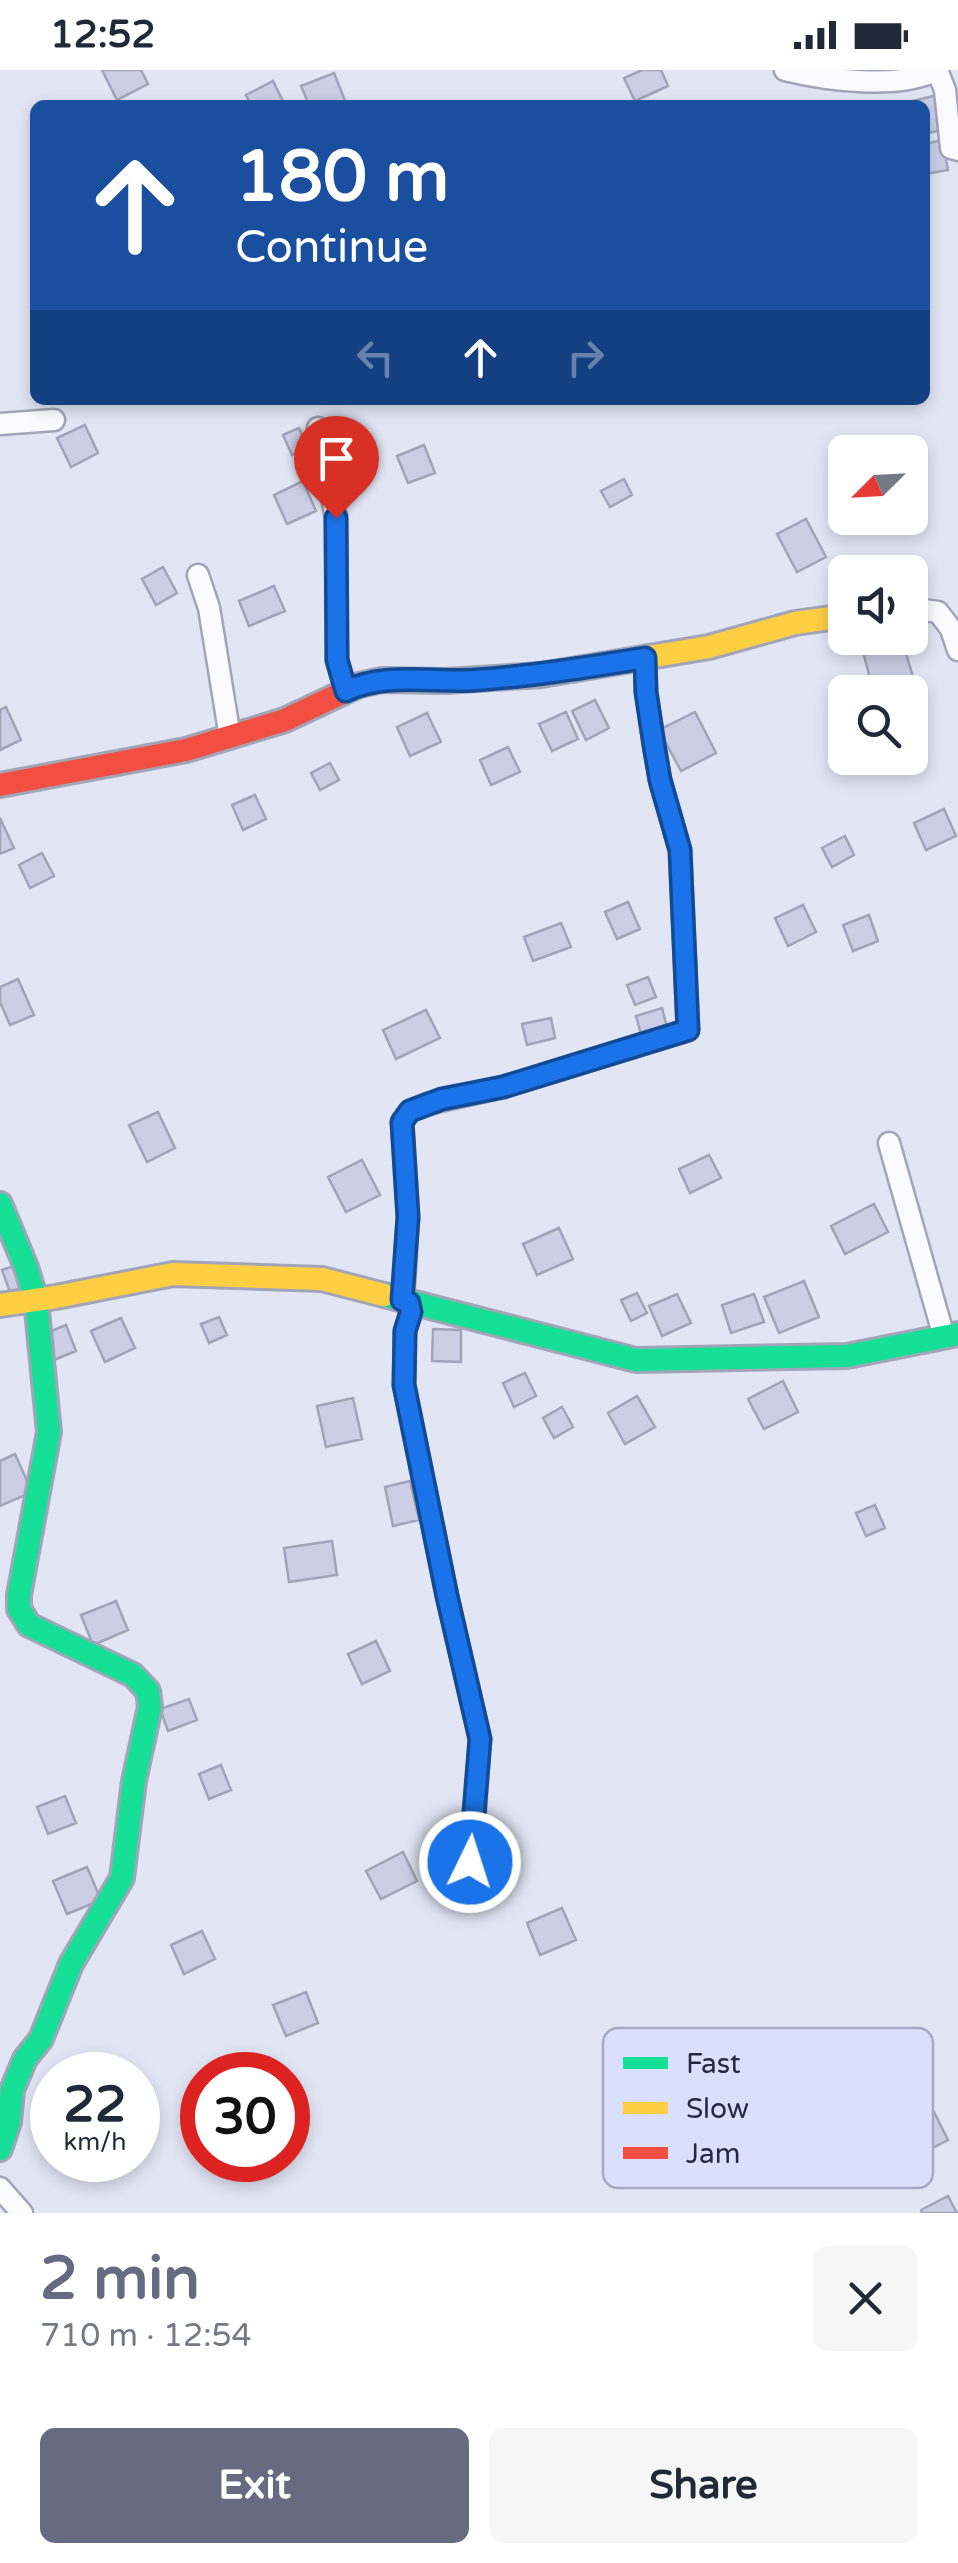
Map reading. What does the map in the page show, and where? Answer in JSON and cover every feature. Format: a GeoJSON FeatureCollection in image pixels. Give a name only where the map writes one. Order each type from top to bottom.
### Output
{"type":"FeatureCollection","features":[{"type":"Feature","properties":{"kind":"street"},"geometry":{"type":"LineString","coordinates":[[785,70],[838,80],[879,81],[927,75],[937,70],[945,90],[952,148],[958,150]]}},
{"type":"Feature","properties":{"kind":"street"},"geometry":{"type":"LineString","coordinates":[[0,424],[54,420]]}},
{"type":"Feature","properties":{"kind":"street"},"geometry":{"type":"LineString","coordinates":[[318,428],[336,518],[337,660],[346,691]]}},
{"type":"Feature","properties":{"kind":"street"},"geometry":{"type":"LineString","coordinates":[[198,574],[209,608],[230,737]]}},
{"type":"Feature","properties":{"kind":"street"},"geometry":{"type":"LineString","coordinates":[[928,611],[938,612],[951,629],[958,650]]}},
{"type":"Feature","properties":{"kind":"street"},"geometry":{"type":"LineString","coordinates":[[0,785],[186,750],[286,720],[359,685],[382,680],[452,681],[541,675],[710,647],[795,622],[828,618]]}},
{"type":"Feature","properties":{"kind":"street"},"geometry":{"type":"LineString","coordinates":[[470,1862],[480,1739],[404,1385],[405,1331],[411,1312],[406,1301],[408,1217],[402,1122],[410,1111],[427,1104],[503,1087],[688,1030],[680,850],[660,780],[646,692],[645,658]]}},
{"type":"Feature","properties":{"kind":"street"},"geometry":{"type":"LineString","coordinates":[[0,1305],[173,1274],[322,1279],[636,1360],[847,1356],[951,1336],[889,1143]]}},
{"type":"Feature","properties":{"kind":"street"},"geometry":{"type":"LineString","coordinates":[[0,1204],[36,1300],[49,1432],[19,1610],[29,1625],[133,1675],[148,1691],[150,1707],[134,1781],[122,1878],[70,1964],[41,2039],[25,2059],[12,2090],[9,2122],[0,2149]]}},
{"type":"Feature","properties":{"kind":"street"},"geometry":{"type":"LineString","coordinates":[[0,2188],[22,2213]]}},
{"type":"Feature","properties":{"kind":"building"},"geometry":{"type":"Polygon","coordinates":[[[102,70],[141,70],[148,84],[117,100],[102,70]]]}},
{"type":"Feature","properties":{"kind":"building"},"geometry":{"type":"Polygon","coordinates":[[[642,70],[661,70],[668,86],[635,100],[624,78],[642,70]]]}},
{"type":"Feature","properties":{"kind":"building"},"geometry":{"type":"Polygon","coordinates":[[[334,73],[345,100],[307,100],[301,86],[334,73]]]}},
{"type":"Feature","properties":{"kind":"building"},"geometry":{"type":"Polygon","coordinates":[[[273,81],[282,100],[248,100],[246,95],[273,81]]]}},
{"type":"Feature","properties":{"kind":"building"},"geometry":{"type":"Polygon","coordinates":[[[937,95],[945,129],[930,133],[930,100],[917,100],[937,95]]]}},
{"type":"Feature","properties":{"kind":"building"},"geometry":{"type":"Polygon","coordinates":[[[942,140],[948,170],[930,173],[930,143],[942,140]]]}},
{"type":"Feature","properties":{"kind":"building"},"geometry":{"type":"Polygon","coordinates":[[[85,425],[98,453],[71,467],[57,438],[85,425]]]}},
{"type":"Feature","properties":{"kind":"building"},"geometry":{"type":"Polygon","coordinates":[[[299,428],[308,448],[292,455],[283,435],[299,428]]]}},
{"type":"Feature","properties":{"kind":"building"},"geometry":{"type":"Polygon","coordinates":[[[424,445],[435,473],[408,483],[397,456],[424,445]]]}},
{"type":"Feature","properties":{"kind":"building"},"geometry":{"type":"Polygon","coordinates":[[[624,479],[632,495],[610,507],[601,491],[624,479]]]}},
{"type":"Feature","properties":{"kind":"building"},"geometry":{"type":"Polygon","coordinates":[[[303,481],[316,511],[287,524],[274,495],[303,481]]]}},
{"type":"Feature","properties":{"kind":"building"},"geometry":{"type":"Polygon","coordinates":[[[806,519],[826,557],[797,572],[777,534],[806,519]]]}},
{"type":"Feature","properties":{"kind":"building"},"geometry":{"type":"Polygon","coordinates":[[[163,567],[177,593],[156,605],[142,579],[163,567]]]}},
{"type":"Feature","properties":{"kind":"building"},"geometry":{"type":"Polygon","coordinates":[[[274,586],[285,611],[249,626],[239,601],[274,586]]]}},
{"type":"Feature","properties":{"kind":"building"},"geometry":{"type":"Polygon","coordinates":[[[864,655],[906,655],[912,675],[869,675],[864,655]]]}},
{"type":"Feature","properties":{"kind":"building"},"geometry":{"type":"Polygon","coordinates":[[[595,700],[609,728],[586,740],[572,711],[595,700]]]}},
{"type":"Feature","properties":{"kind":"building"},"geometry":{"type":"Polygon","coordinates":[[[6,707],[21,740],[0,750],[0,710],[6,707]]]}},
{"type":"Feature","properties":{"kind":"building"},"geometry":{"type":"Polygon","coordinates":[[[566,712],[578,739],[552,751],[539,724],[566,712]]]}},
{"type":"Feature","properties":{"kind":"building"},"geometry":{"type":"Polygon","coordinates":[[[695,712],[716,753],[681,771],[659,730],[695,712]]]}},
{"type":"Feature","properties":{"kind":"building"},"geometry":{"type":"Polygon","coordinates":[[[427,713],[441,742],[410,756],[397,727],[427,713]]]}},
{"type":"Feature","properties":{"kind":"building"},"geometry":{"type":"Polygon","coordinates":[[[508,747],[520,772],[491,785],[480,760],[508,747]]]}},
{"type":"Feature","properties":{"kind":"building"},"geometry":{"type":"Polygon","coordinates":[[[330,763],[339,780],[320,790],[311,773],[330,763]]]}},
{"type":"Feature","properties":{"kind":"building"},"geometry":{"type":"Polygon","coordinates":[[[255,795],[266,819],[243,830],[232,805],[255,795]]]}},
{"type":"Feature","properties":{"kind":"building"},"geometry":{"type":"Polygon","coordinates":[[[944,809],[956,836],[926,850],[914,823],[944,809]]]}},
{"type":"Feature","properties":{"kind":"building"},"geometry":{"type":"Polygon","coordinates":[[[0,818],[14,848],[0,854],[0,818]]]}},
{"type":"Feature","properties":{"kind":"building"},"geometry":{"type":"Polygon","coordinates":[[[845,836],[854,855],[832,867],[822,848],[845,836]]]}},
{"type":"Feature","properties":{"kind":"building"},"geometry":{"type":"Polygon","coordinates":[[[42,853],[54,876],[30,888],[19,865],[42,853]]]}},
{"type":"Feature","properties":{"kind":"building"},"geometry":{"type":"Polygon","coordinates":[[[628,902],[640,929],[617,939],[605,912],[628,902]]]}},
{"type":"Feature","properties":{"kind":"building"},"geometry":{"type":"Polygon","coordinates":[[[803,905],[816,932],[788,946],[775,918],[803,905]]]}},
{"type":"Feature","properties":{"kind":"building"},"geometry":{"type":"Polygon","coordinates":[[[869,915],[878,941],[853,951],[843,925],[869,915]]]}},
{"type":"Feature","properties":{"kind":"building"},"geometry":{"type":"Polygon","coordinates":[[[561,923],[571,947],[533,961],[524,937],[561,923]]]}},
{"type":"Feature","properties":{"kind":"building"},"geometry":{"type":"Polygon","coordinates":[[[648,977],[656,997],[635,1005],[627,985],[648,977]]]}},
{"type":"Feature","properties":{"kind":"building"},"geometry":{"type":"Polygon","coordinates":[[[18,979],[34,1015],[10,1025],[0,1002],[0,987],[18,979]]]}},
{"type":"Feature","properties":{"kind":"building"},"geometry":{"type":"Polygon","coordinates":[[[662,1008],[668,1031],[642,1038],[636,1016],[662,1008]]]}},
{"type":"Feature","properties":{"kind":"building"},"geometry":{"type":"Polygon","coordinates":[[[426,1010],[440,1038],[396,1059],[383,1030],[426,1010]]]}},
{"type":"Feature","properties":{"kind":"building"},"geometry":{"type":"Polygon","coordinates":[[[551,1018],[555,1038],[527,1045],[522,1024],[551,1018]]]}},
{"type":"Feature","properties":{"kind":"building"},"geometry":{"type":"Polygon","coordinates":[[[158,1112],[175,1148],[147,1162],[129,1125],[158,1112]]]}},
{"type":"Feature","properties":{"kind":"building"},"geometry":{"type":"Polygon","coordinates":[[[709,1155],[721,1178],[690,1193],[679,1169],[709,1155]]]}},
{"type":"Feature","properties":{"kind":"building"},"geometry":{"type":"Polygon","coordinates":[[[362,1160],[380,1195],[346,1212],[328,1177],[362,1160]]]}},
{"type":"Feature","properties":{"kind":"building"},"geometry":{"type":"Polygon","coordinates":[[[874,1204],[888,1232],[845,1254],[831,1226],[874,1204]]]}},
{"type":"Feature","properties":{"kind":"building"},"geometry":{"type":"Polygon","coordinates":[[[559,1228],[573,1259],[537,1275],[523,1244],[559,1228]]]}},
{"type":"Feature","properties":{"kind":"building"},"geometry":{"type":"Polygon","coordinates":[[[16,1265],[24,1287],[10,1292],[2,1270],[16,1265]]]}},
{"type":"Feature","properties":{"kind":"building"},"geometry":{"type":"Polygon","coordinates":[[[804,1281],[819,1317],[779,1333],[764,1297],[804,1281]]]}},
{"type":"Feature","properties":{"kind":"building"},"geometry":{"type":"Polygon","coordinates":[[[637,1293],[647,1313],[631,1321],[621,1300],[637,1293]]]}},
{"type":"Feature","properties":{"kind":"building"},"geometry":{"type":"Polygon","coordinates":[[[677,1294],[691,1323],[662,1336],[649,1306],[677,1294]]]}},
{"type":"Feature","properties":{"kind":"building"},"geometry":{"type":"Polygon","coordinates":[[[754,1294],[764,1322],[731,1333],[722,1305],[754,1294]]]}},
{"type":"Feature","properties":{"kind":"building"},"geometry":{"type":"Polygon","coordinates":[[[219,1317],[227,1335],[209,1343],[201,1324],[219,1317]]]}},
{"type":"Feature","properties":{"kind":"building"},"geometry":{"type":"Polygon","coordinates":[[[121,1318],[135,1348],[105,1362],[91,1331],[121,1318]]]}},
{"type":"Feature","properties":{"kind":"building"},"geometry":{"type":"Polygon","coordinates":[[[66,1325],[76,1351],[54,1360],[44,1334],[66,1325]]]}},
{"type":"Feature","properties":{"kind":"building"},"geometry":{"type":"Polygon","coordinates":[[[433,1329],[461,1330],[461,1362],[432,1361],[433,1329]]]}},
{"type":"Feature","properties":{"kind":"building"},"geometry":{"type":"Polygon","coordinates":[[[525,1373],[536,1396],[514,1407],[503,1383],[525,1373]]]}},
{"type":"Feature","properties":{"kind":"building"},"geometry":{"type":"Polygon","coordinates":[[[783,1381],[798,1412],[764,1429],[748,1399],[783,1381]]]}},
{"type":"Feature","properties":{"kind":"building"},"geometry":{"type":"Polygon","coordinates":[[[637,1396],[655,1427],[625,1444],[608,1413],[637,1396]]]}},
{"type":"Feature","properties":{"kind":"building"},"geometry":{"type":"Polygon","coordinates":[[[353,1398],[362,1439],[326,1447],[317,1406],[353,1398]]]}},
{"type":"Feature","properties":{"kind":"building"},"geometry":{"type":"Polygon","coordinates":[[[562,1407],[573,1427],[554,1438],[543,1418],[562,1407]]]}},
{"type":"Feature","properties":{"kind":"building"},"geometry":{"type":"Polygon","coordinates":[[[15,1454],[32,1492],[0,1506],[0,1461],[15,1454]]]}},
{"type":"Feature","properties":{"kind":"building"},"geometry":{"type":"Polygon","coordinates":[[[410,1481],[419,1520],[393,1526],[385,1487],[410,1481]]]}},
{"type":"Feature","properties":{"kind":"building"},"geometry":{"type":"Polygon","coordinates":[[[875,1505],[885,1528],[866,1536],[856,1513],[875,1505]]]}},
{"type":"Feature","properties":{"kind":"building"},"geometry":{"type":"Polygon","coordinates":[[[332,1541],[337,1575],[289,1582],[284,1548],[332,1541]]]}},
{"type":"Feature","properties":{"kind":"building"},"geometry":{"type":"Polygon","coordinates":[[[116,1601],[128,1630],[93,1645],[81,1615],[116,1601]]]}},
{"type":"Feature","properties":{"kind":"building"},"geometry":{"type":"Polygon","coordinates":[[[376,1641],[390,1671],[362,1684],[348,1654],[376,1641]]]}},
{"type":"Feature","properties":{"kind":"building"},"geometry":{"type":"Polygon","coordinates":[[[189,1699],[197,1720],[168,1731],[160,1709],[189,1699]]]}},
{"type":"Feature","properties":{"kind":"building"},"geometry":{"type":"Polygon","coordinates":[[[221,1765],[231,1790],[209,1799],[199,1774],[221,1765]]]}},
{"type":"Feature","properties":{"kind":"building"},"geometry":{"type":"Polygon","coordinates":[[[65,1796],[76,1823],[48,1834],[37,1807],[65,1796]]]}},
{"type":"Feature","properties":{"kind":"building"},"geometry":{"type":"Polygon","coordinates":[[[403,1852],[417,1881],[381,1899],[366,1871],[403,1852]]]}},
{"type":"Feature","properties":{"kind":"building"},"geometry":{"type":"Polygon","coordinates":[[[87,1867],[101,1900],[67,1914],[53,1881],[87,1867]]]}},
{"type":"Feature","properties":{"kind":"building"},"geometry":{"type":"Polygon","coordinates":[[[562,1908],[576,1940],[540,1955],[527,1923],[562,1908]]]}},
{"type":"Feature","properties":{"kind":"building"},"geometry":{"type":"Polygon","coordinates":[[[202,1931],[215,1959],[184,1974],[171,1945],[202,1931]]]}},
{"type":"Feature","properties":{"kind":"building"},"geometry":{"type":"Polygon","coordinates":[[[306,1992],[318,2023],[286,2036],[273,2005],[306,1992]]]}},
{"type":"Feature","properties":{"kind":"building"},"geometry":{"type":"Polygon","coordinates":[[[933,2112],[948,2140],[933,2148],[933,2112]]]}},
{"type":"Feature","properties":{"kind":"building"},"geometry":{"type":"Polygon","coordinates":[[[948,2196],[957,2213],[922,2213],[921,2210],[948,2196]]]}},
{"type":"Feature","properties":{"kind":"traffic: fast"},"geometry":{"type":"LineString","coordinates":[[0,1204],[36,1300],[49,1432],[19,1609],[29,1625],[133,1675],[148,1691],[150,1707],[134,1781],[122,1878],[71,1964],[41,2039],[25,2059],[12,2090],[9,2122],[0,2149]]}},
{"type":"Feature","properties":{"kind":"traffic: fast"},"geometry":{"type":"LineString","coordinates":[[384,1295],[636,1360],[847,1356],[958,1334]]}},
{"type":"Feature","properties":{"kind":"traffic: slow"},"geometry":{"type":"LineString","coordinates":[[446,681],[541,675],[709,647],[795,623],[828,618]]}},
{"type":"Feature","properties":{"kind":"traffic: slow"},"geometry":{"type":"LineString","coordinates":[[0,1305],[173,1274],[322,1279],[384,1295]]}},
{"type":"Feature","properties":{"kind":"traffic: jam"},"geometry":{"type":"LineString","coordinates":[[0,785],[186,750],[285,720],[359,685],[382,680],[446,681]]}},
{"type":"Feature","properties":{"kind":"route"},"geometry":{"type":"LineString","coordinates":[[336,518],[337,660],[346,691],[382,680],[452,681],[541,675],[645,658],[646,692],[660,780],[674,823],[682,868],[688,1030],[503,1087],[442,1099],[410,1111],[402,1122],[408,1217],[402,1300],[409,1303],[411,1312],[405,1331],[404,1385],[480,1739],[470,1862]]}}]}
